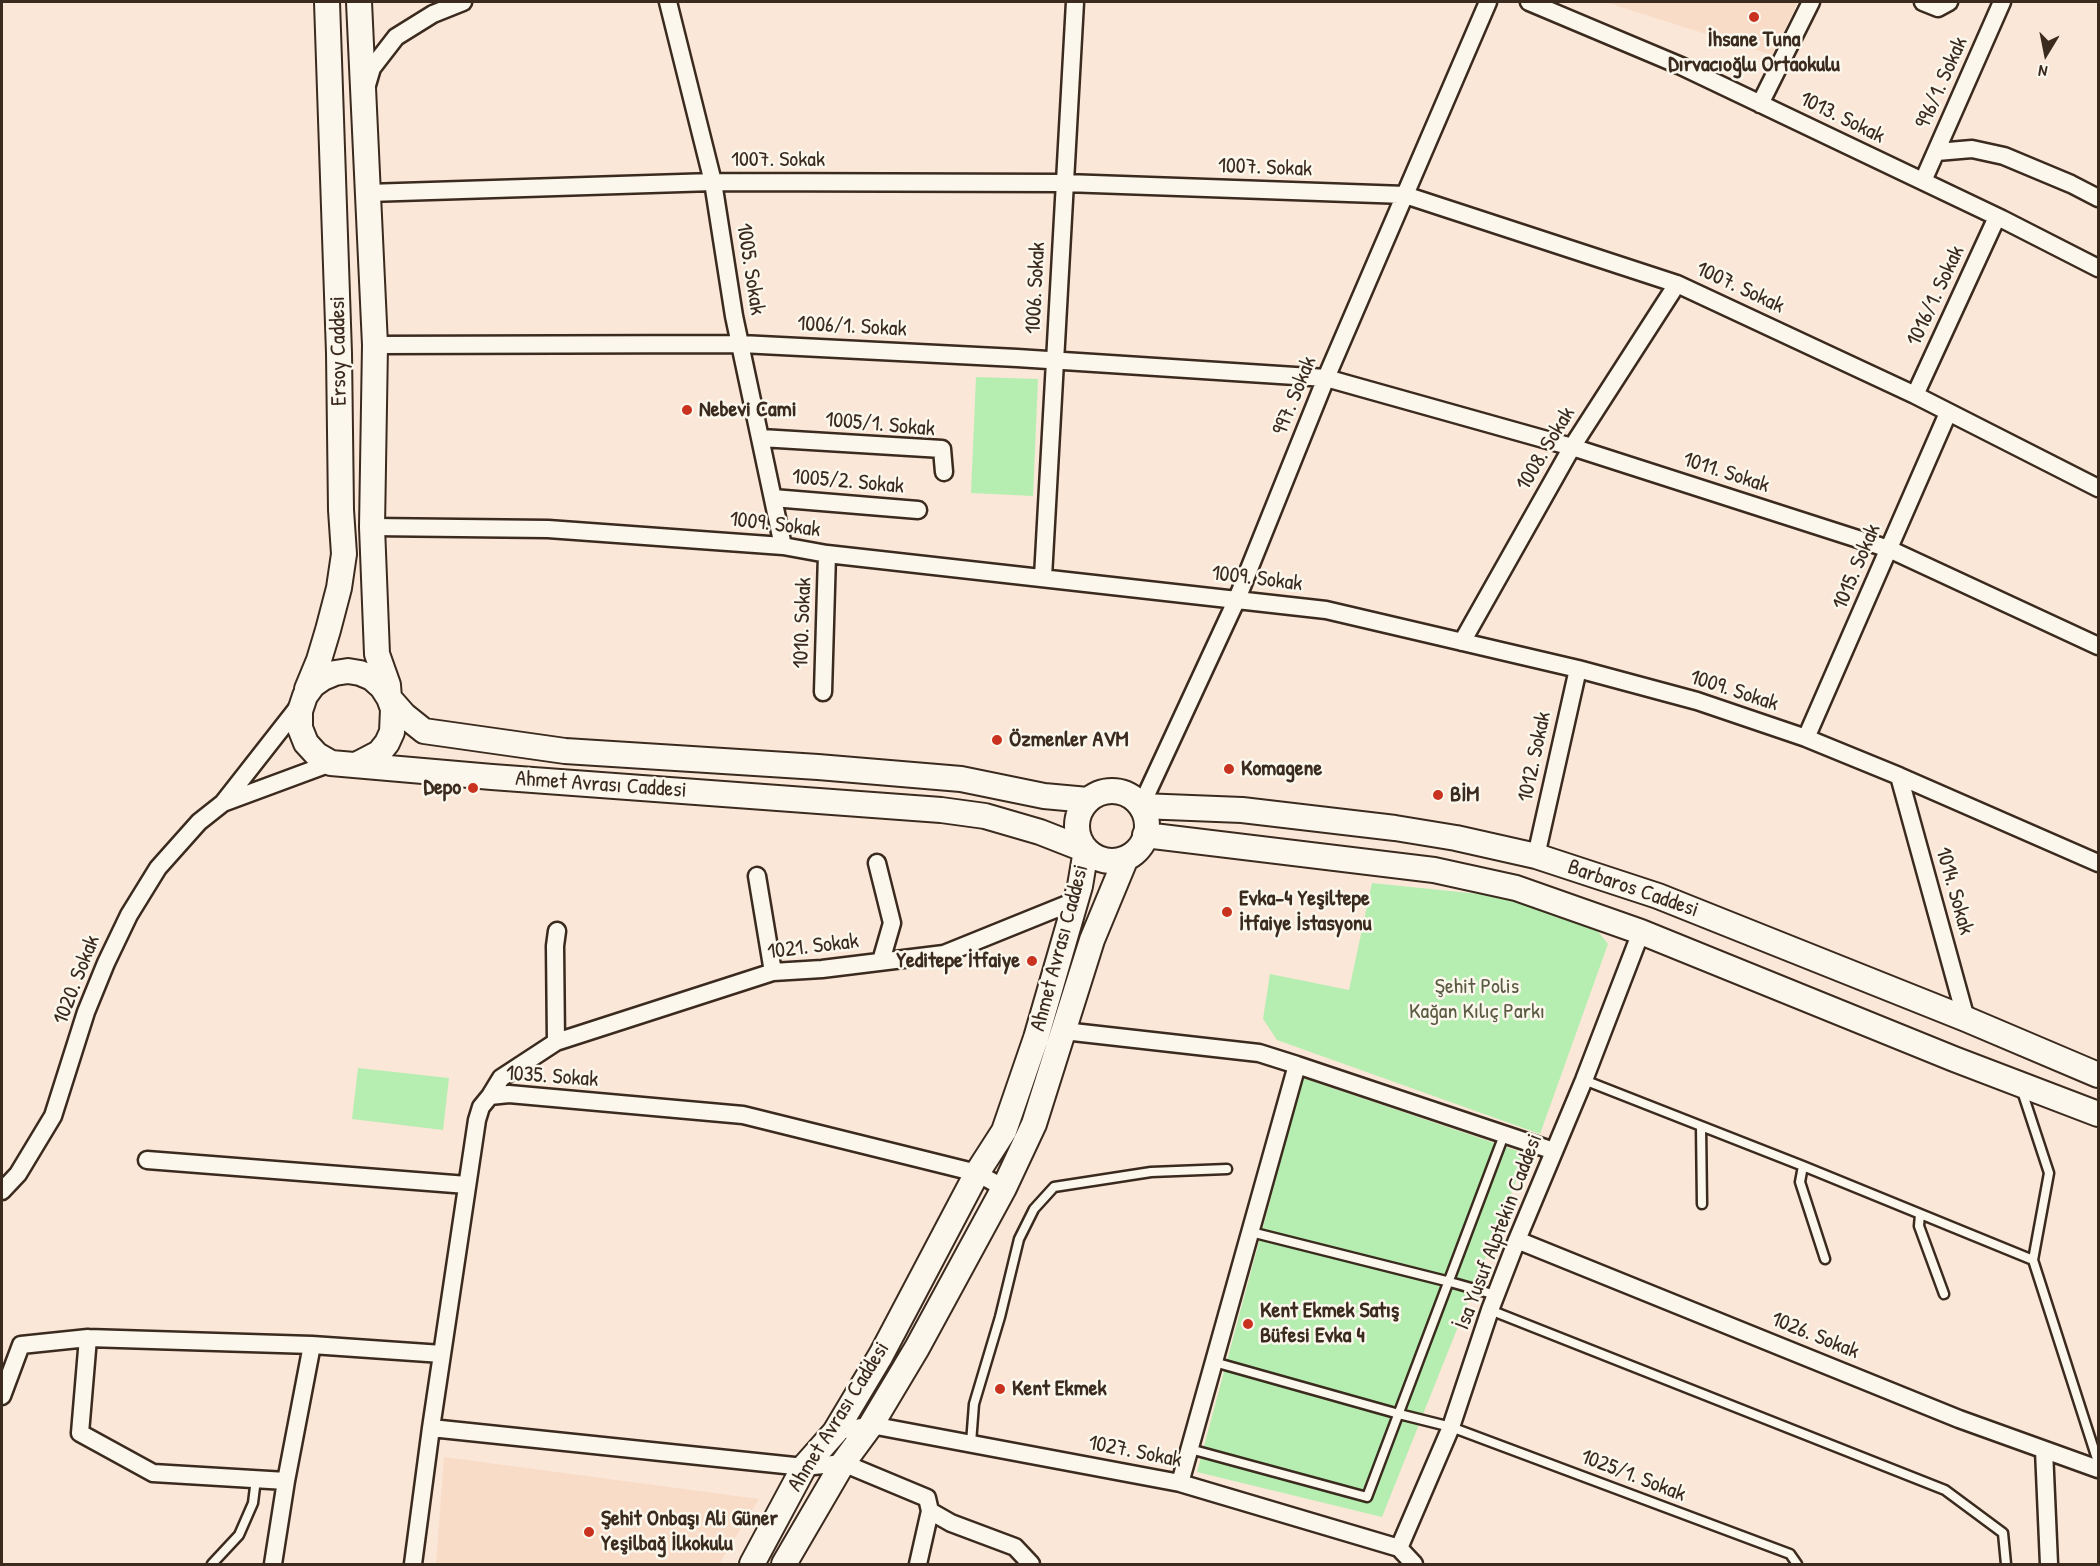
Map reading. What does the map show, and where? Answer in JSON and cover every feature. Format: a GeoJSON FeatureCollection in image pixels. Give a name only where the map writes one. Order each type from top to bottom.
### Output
{"type":"FeatureCollection","features":[{"type":"Feature","properties":{"kind":"main road","name":"Ersoy Caddesi"},"geometry":{"type":"LineString","coordinates":[[302,701],[319,660],[328,630],[339,588],[344,554],[327,2]]}},
{"type":"Feature","properties":{"kind":"main road","name":"Ersoy Caddesi"},"geometry":{"type":"LineString","coordinates":[[359,2],[375,345],[372,527],[377,654],[388,685],[389,698]]}},
{"type":"Feature","properties":{"kind":"main road","name":"Ahmet Avrası Caddesi"},"geometry":{"type":"LineString","coordinates":[[302,701],[313,686],[323,678],[335,672],[348,671],[372,678],[404,715],[424,731],[565,751],[961,778],[1044,796],[1088,800]]}},
{"type":"Feature","properties":{"kind":"main road"},"geometry":{"type":"LineString","coordinates":[[358,764],[379,753],[392,732],[394,721],[389,698]]}},
{"type":"Feature","properties":{"kind":"main road"},"geometry":{"type":"LineString","coordinates":[[302,701],[300,728],[306,743],[317,755],[331,763]]}},
{"type":"Feature","properties":{"kind":"main road","name":"Ahmet Avrası Caddesi"},"geometry":{"type":"LineString","coordinates":[[331,763],[941,810],[985,816],[1040,832],[1086,850],[1080,886],[1036,1038],[1004,1131],[977,1173],[881,1355],[835,1432],[804,1467],[752,1564]]}},
{"type":"Feature","properties":{"kind":"main road"},"geometry":{"type":"LineString","coordinates":[[1110,791],[1122,793],[1141,806],[1145,815],[1145,835],[1135,852],[1116,861],[1095,857],[1086,850],[1080,841],[1077,819],[1088,800],[1110,791]]}},
{"type":"Feature","properties":{"kind":"main road","name":"Barbaros Caddesi"},"geometry":{"type":"LineString","coordinates":[[1141,806],[1242,810],[1395,828],[1456,838],[1536,856],[1658,896],[1966,1019],[2098,1075]]}},
{"type":"Feature","properties":{"kind":"main road","name":"Barbaros Caddesi"},"geometry":{"type":"LineString","coordinates":[[1145,835],[1434,870],[1516,888],[1641,932],[2019,1085],[2098,1114]]}},
{"type":"Feature","properties":{"kind":"main road","name":"Ahmet Avrası Caddesi"},"geometry":{"type":"LineString","coordinates":[[784,1564],[843,1463],[871,1425],[917,1348],[1004,1188],[1034,1124],[1092,940],[1126,858]]}},
{"type":"Feature","properties":{"kind":"street"},"geometry":{"type":"LineString","coordinates":[[364,94],[372,68],[396,38],[433,14],[463,2],[469,2]]}},
{"type":"Feature","properties":{"kind":"street","name":"1005. Sokak"},"geometry":{"type":"LineString","coordinates":[[668,2],[713,182],[734,316],[783,546]]}},
{"type":"Feature","properties":{"kind":"street","name":"1006. Sokak"},"geometry":{"type":"LineString","coordinates":[[1043,577],[1075,2]]}},
{"type":"Feature","properties":{"kind":"street","name":"997. Sokak"},"geometry":{"type":"LineString","coordinates":[[1141,806],[1237,599],[1326,378],[1488,2]]}},
{"type":"Feature","properties":{"kind":"street","name":"1013. Sokak"},"geometry":{"type":"LineString","coordinates":[[1529,2],[1681,66],[1923,181],[2098,268]]}},
{"type":"Feature","properties":{"kind":"street"},"geometry":{"type":"LineString","coordinates":[[1760,104],[1811,2]]}},
{"type":"Feature","properties":{"kind":"street","name":"996/1. Sokak"},"geometry":{"type":"LineString","coordinates":[[1923,181],[2002,2]]}},
{"type":"Feature","properties":{"kind":"street"},"geometry":{"type":"LineString","coordinates":[[1936,152],[1972,149],[2004,156],[2098,198]]}},
{"type":"Feature","properties":{"kind":"street","name":"1007. Sokak"},"geometry":{"type":"LineString","coordinates":[[368,193],[713,182],[1065,183],[1405,195],[1677,284],[1915,395],[2098,488]]}},
{"type":"Feature","properties":{"kind":"street","name":"1016/1. Sokak"},"geometry":{"type":"LineString","coordinates":[[1915,395],[1997,217]]}},
{"type":"Feature","properties":{"kind":"street","name":"1008. Sokak"},"geometry":{"type":"LineString","coordinates":[[1462,642],[1572,447],[1677,284]]}},
{"type":"Feature","properties":{"kind":"street","name":"1006/1. Sokak"},"geometry":{"type":"LineString","coordinates":[[375,345],[741,344],[1055,360],[1326,378]]}},
{"type":"Feature","properties":{"kind":"street","name":"1011. Sokak"},"geometry":{"type":"LineString","coordinates":[[1326,378],[1572,447],[1889,549],[2098,646]]}},
{"type":"Feature","properties":{"kind":"street","name":"1015. Sokak"},"geometry":{"type":"LineString","coordinates":[[1806,738],[1948,413]]}},
{"type":"Feature","properties":{"kind":"street","name":"1005/1. Sokak"},"geometry":{"type":"LineString","coordinates":[[761,438],[942,449],[944,472]]}},
{"type":"Feature","properties":{"kind":"street","name":"1005/2. Sokak"},"geometry":{"type":"LineString","coordinates":[[773,498],[918,510]]}},
{"type":"Feature","properties":{"kind":"street","name":"1009. Sokak"},"geometry":{"type":"LineString","coordinates":[[372,527],[548,529],[783,546],[827,554],[1326,610],[1578,669],[1697,701],[1806,738],[2098,863]]}},
{"type":"Feature","properties":{"kind":"street","name":"1010. Sokak"},"geometry":{"type":"LineString","coordinates":[[823,692],[827,554]]}},
{"type":"Feature","properties":{"kind":"street","name":"1012. Sokak"},"geometry":{"type":"LineString","coordinates":[[1536,856],[1578,669]]}},
{"type":"Feature","properties":{"kind":"street","name":"1020. Sokak"},"geometry":{"type":"LineString","coordinates":[[2,1191],[18,1174],[53,1116],[86,1012],[129,915],[158,868],[199,822],[223,803],[302,701]]}},
{"type":"Feature","properties":{"kind":"street","name":"1020. Sokak"},"geometry":{"type":"LineString","coordinates":[[223,803],[331,763]]}},
{"type":"Feature","properties":{"kind":"street","name":"1014. Sokak"},"geometry":{"type":"LineString","coordinates":[[1899,776],[1966,1019]]}},
{"type":"Feature","properties":{"kind":"street"},"geometry":{"type":"LineString","coordinates":[[877,863],[892,923],[881,961]]}},
{"type":"Feature","properties":{"kind":"street"},"geometry":{"type":"LineString","coordinates":[[757,876],[773,972]]}},
{"type":"Feature","properties":{"kind":"street","name":"1021. Sokak"},"geometry":{"type":"LineString","coordinates":[[490,1096],[501,1078],[556,1042],[773,972],[822,969],[944,954],[1075,901]]}},
{"type":"Feature","properties":{"kind":"street"},"geometry":{"type":"LineString","coordinates":[[556,1042],[555,946],[557,931]]}},
{"type":"Feature","properties":{"kind":"street","name":"İsa Yusuf Alptekin Caddesi"},"geometry":{"type":"LineString","coordinates":[[1399,1548],[1451,1426],[1517,1240],[1584,1080],[1641,932]]}},
{"type":"Feature","properties":{"kind":"street"},"geometry":{"type":"LineString","coordinates":[[1064,1031],[1259,1053],[1554,1151]]}},
{"type":"Feature","properties":{"kind":"street"},"geometry":{"type":"LineString","coordinates":[[1180,1483],[1297,1065]]}},
{"type":"Feature","properties":{"kind":"street","name":"1035. Sokak"},"geometry":{"type":"LineString","coordinates":[[413,1564],[477,1120],[481,1107],[490,1096],[509,1094],[742,1115],[977,1173],[1004,1188]]}},
{"type":"Feature","properties":{"kind":"street"},"geometry":{"type":"LineString","coordinates":[[147,1160],[467,1185]]}},
{"type":"Feature","properties":{"kind":"street","name":"1026. Sokak"},"geometry":{"type":"LineString","coordinates":[[1517,1240],[1959,1419],[2098,1469]]}},
{"type":"Feature","properties":{"kind":"street"},"geometry":{"type":"LineString","coordinates":[[2,1395],[21,1345],[88,1338],[312,1345],[442,1354]]}},
{"type":"Feature","properties":{"kind":"street"},"geometry":{"type":"LineString","coordinates":[[88,1338],[80,1433],[153,1473],[286,1481]]}},
{"type":"Feature","properties":{"kind":"street"},"geometry":{"type":"LineString","coordinates":[[273,1564],[312,1345]]}},
{"type":"Feature","properties":{"kind":"street","name":"1027. Sokak"},"geometry":{"type":"LineString","coordinates":[[835,1432],[871,1425],[1180,1483],[1399,1548]]}},
{"type":"Feature","properties":{"kind":"street"},"geometry":{"type":"LineString","coordinates":[[431,1428],[804,1467],[843,1463],[927,1498],[930,1510],[918,1564]]}},
{"type":"Feature","properties":{"kind":"street"},"geometry":{"type":"LineString","coordinates":[[2044,1450],[2049,1564]]}},
{"type":"Feature","properties":{"kind":"street"},"geometry":{"type":"LineString","coordinates":[[930,1510],[951,1523],[1015,1547],[1032,1564]]}},
{"type":"Feature","properties":{"kind":"street"},"geometry":{"type":"LineString","coordinates":[[1399,1548],[1414,1564]]}},
{"type":"Feature","properties":{"kind":"lane"},"geometry":{"type":"LineString","coordinates":[[1584,1080],[2033,1260]]}},
{"type":"Feature","properties":{"kind":"lane"},"geometry":{"type":"LineString","coordinates":[[2019,1085],[2049,1173],[2033,1260],[2098,1462]]}},
{"type":"Feature","properties":{"kind":"lane"},"geometry":{"type":"LineString","coordinates":[[1701,1126],[1702,1204]]}},
{"type":"Feature","properties":{"kind":"lane"},"geometry":{"type":"LineString","coordinates":[[1190,1449],[1367,1497],[1504,1135]]}},
{"type":"Feature","properties":{"kind":"lane"},"geometry":{"type":"LineString","coordinates":[[1803,1166],[1800,1182],[1825,1259]]}},
{"type":"Feature","properties":{"kind":"lane"},"geometry":{"type":"LineString","coordinates":[[971,1443],[974,1404],[1000,1317],[1018,1239],[1034,1209],[1054,1187],[1151,1172],[1227,1169]]}},
{"type":"Feature","properties":{"kind":"lane"},"geometry":{"type":"LineString","coordinates":[[1920,1214],[1919,1226],[1944,1294]]}},
{"type":"Feature","properties":{"kind":"lane"},"geometry":{"type":"LineString","coordinates":[[1251,1232],[1450,1282],[1493,1303],[1946,1490],[2003,1533],[2006,1564]]}},
{"type":"Feature","properties":{"kind":"lane","name":"1025/1. Sokak"},"geometry":{"type":"LineString","coordinates":[[1214,1362],[1399,1414],[1451,1426],[1790,1554],[1797,1564]]}},
{"type":"Feature","properties":{"kind":"lane"},"geometry":{"type":"LineString","coordinates":[[212,1564],[239,1535],[253,1503],[256,1479]]}},
{"type":"Feature","properties":{"kind":"shaded area"},"geometry":{"type":"Polygon","coordinates":[[[1605,2],[1798,2],[1772,55],[1605,2]]]}},
{"type":"Feature","properties":{"kind":"shaded area","name":"Şehit Onbaşı Ali Güner Yeşilbağ İlkokulu"},"geometry":{"type":"Polygon","coordinates":[[[444,1457],[759,1499],[719,1564],[436,1564],[444,1457]]]}},
{"type":"Feature","properties":{"kind":"green space"},"geometry":{"type":"Polygon","coordinates":[[[976,377],[1038,379],[1033,496],[971,493],[976,377]]]}},
{"type":"Feature","properties":{"kind":"green space","name":"Şehit Polis Kağan Kılıç Parkı"},"geometry":{"type":"Polygon","coordinates":[[[1372,883],[1508,897],[1596,929],[1608,944],[1540,1134],[1277,1040],[1263,1019],[1270,974],[1349,990],[1372,883]]]}},
{"type":"Feature","properties":{"kind":"green space"},"geometry":{"type":"Polygon","coordinates":[[[358,1068],[449,1078],[443,1130],[352,1119],[358,1068]]]}},
{"type":"Feature","properties":{"kind":"green space"},"geometry":{"type":"Polygon","coordinates":[[[1303,1078],[1527,1154],[1382,1517],[1197,1472],[1303,1078]]]}},
{"type":"Feature","properties":{"kind":"place","name":"İhsane Tuna Dırvacıoğlu Ortaokulu"},"geometry":{"type":"Point","coordinates":[1754,17]}},
{"type":"Feature","properties":{"kind":"place","name":"Nebevi Cami"},"geometry":{"type":"Point","coordinates":[687,410]}},
{"type":"Feature","properties":{"kind":"place","name":"Özmenler AVM"},"geometry":{"type":"Point","coordinates":[997,740]}},
{"type":"Feature","properties":{"kind":"place","name":"Komagene"},"geometry":{"type":"Point","coordinates":[1229,769]}},
{"type":"Feature","properties":{"kind":"place","name":"Depo"},"geometry":{"type":"Point","coordinates":[473,788]}},
{"type":"Feature","properties":{"kind":"place","name":"BİM"},"geometry":{"type":"Point","coordinates":[1438,795]}},
{"type":"Feature","properties":{"kind":"place","name":"Evka-4 Yeşiltepe İtfaiye İstasyonu"},"geometry":{"type":"Point","coordinates":[1227,912]}},
{"type":"Feature","properties":{"kind":"place","name":"Yeditepe İtfaiye"},"geometry":{"type":"Point","coordinates":[1032,961]}},
{"type":"Feature","properties":{"kind":"place","name":"Kent Ekmek Satış Büfesi Evka 4"},"geometry":{"type":"Point","coordinates":[1248,1324]}},
{"type":"Feature","properties":{"kind":"place","name":"Kent Ekmek"},"geometry":{"type":"Point","coordinates":[1000,1389]}},
{"type":"Feature","properties":{"kind":"place","name":"Şehit Onbaşı Ali Güner Yeşilbağ İlkokulu"},"geometry":{"type":"Point","coordinates":[589,1532]}}]}
